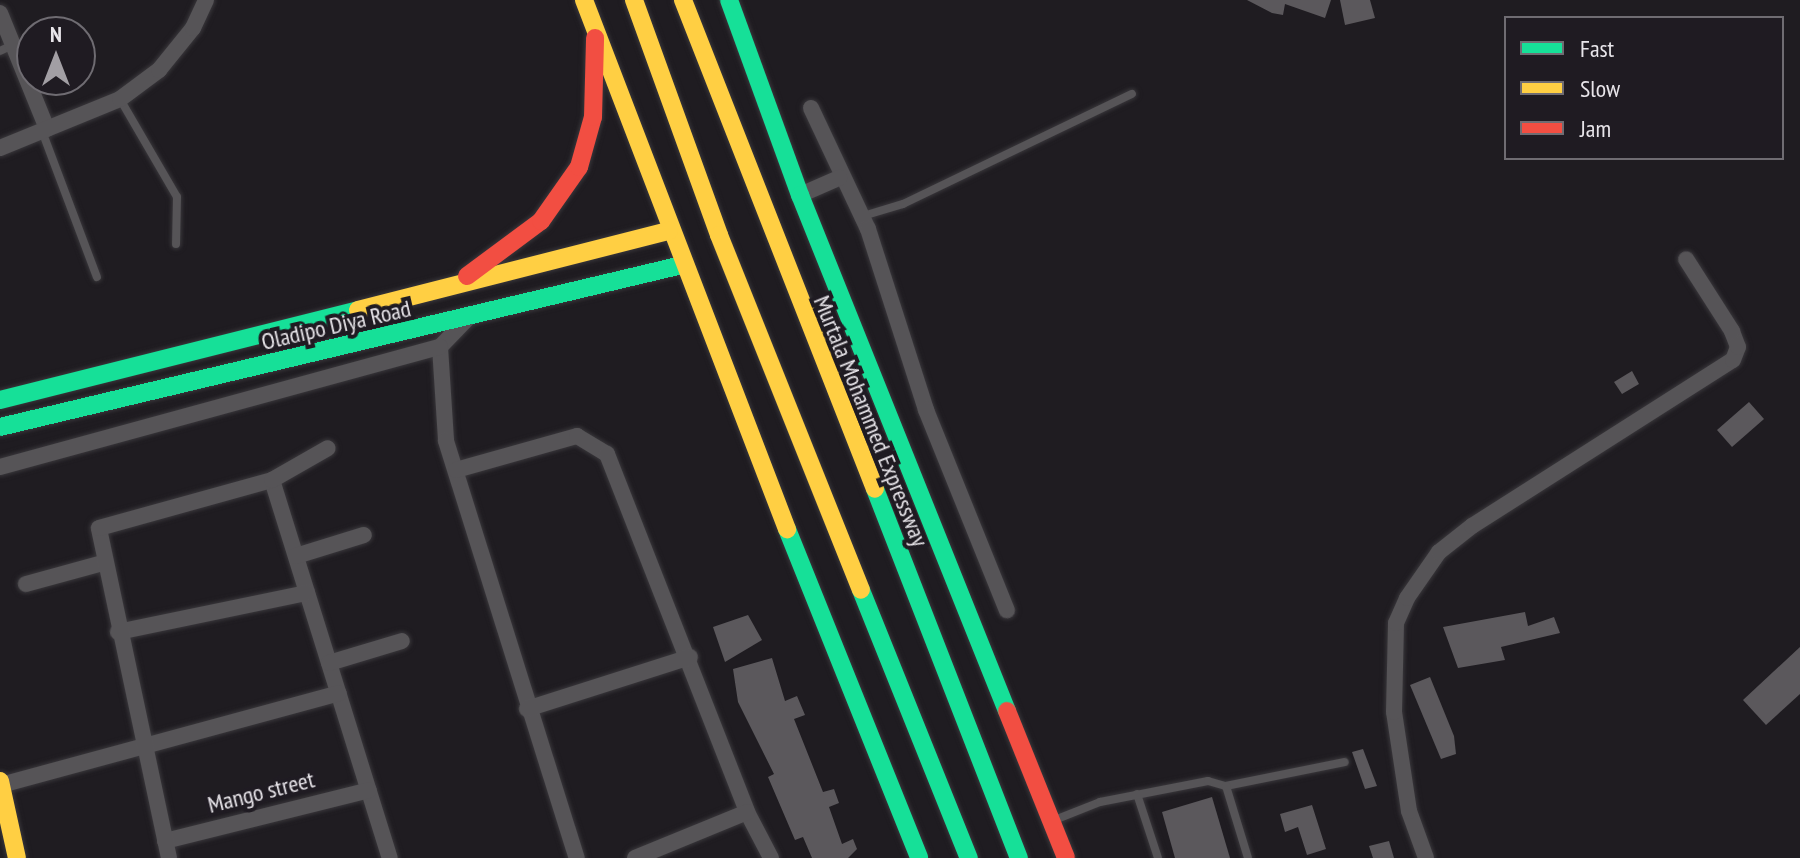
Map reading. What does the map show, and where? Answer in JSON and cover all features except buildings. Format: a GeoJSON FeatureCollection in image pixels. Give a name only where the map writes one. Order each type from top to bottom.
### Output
{"type":"FeatureCollection","features":[{"type":"Feature","properties":{"kind":"main road"},"geometry":{"type":"LineString","coordinates":[[584,0],[595,37],[682,265],[919,858]]}},
{"type":"Feature","properties":{"kind":"main road"},"geometry":{"type":"LineString","coordinates":[[634,0],[719,235],[969,858]]}},
{"type":"Feature","properties":{"kind":"main road","name":"Murtala Mohammed Expressway"},"geometry":{"type":"LineString","coordinates":[[683,0],[1019,858]]}},
{"type":"Feature","properties":{"kind":"main road"},"geometry":{"type":"LineString","coordinates":[[729,0],[800,195],[1066,858]]}},
{"type":"Feature","properties":{"kind":"main road"},"geometry":{"type":"LineString","coordinates":[[455,284],[541,221],[579,167],[597,89],[595,37]]}},
{"type":"Feature","properties":{"kind":"main road","name":"Oladipo Diya Road"},"geometry":{"type":"LineString","coordinates":[[0,400],[669,231]]}},
{"type":"Feature","properties":{"kind":"main road","name":"Oladipo Diya Road"},"geometry":{"type":"LineString","coordinates":[[0,427],[467,319],[682,265]]}},
{"type":"Feature","properties":{"kind":"main road"},"geometry":{"type":"LineString","coordinates":[[0,783],[17,858]]}},
{"type":"Feature","properties":{"kind":"street"},"geometry":{"type":"LineString","coordinates":[[0,148],[120,99],[159,70],[193,28],[206,0]]}},
{"type":"Feature","properties":{"kind":"street"},"geometry":{"type":"LineString","coordinates":[[0,13],[6,48],[44,130]]}},
{"type":"Feature","properties":{"kind":"street"},"geometry":{"type":"LineString","coordinates":[[811,108],[839,178],[862,216],[926,410],[1007,610]]}},
{"type":"Feature","properties":{"kind":"street"},"geometry":{"type":"LineString","coordinates":[[800,195],[839,178]]}},
{"type":"Feature","properties":{"kind":"street"},"geometry":{"type":"LineString","coordinates":[[1426,858],[1409,811],[1394,712],[1396,623],[1407,598],[1439,552],[1472,526],[1733,360],[1738,347],[1732,331],[1686,259]]}},
{"type":"Feature","properties":{"kind":"street"},"geometry":{"type":"LineString","coordinates":[[0,467],[440,347],[467,319]]}},
{"type":"Feature","properties":{"kind":"street"},"geometry":{"type":"LineString","coordinates":[[440,347],[446,441],[511,635],[527,709],[577,858]]}},
{"type":"Feature","properties":{"kind":"street"},"geometry":{"type":"LineString","coordinates":[[456,470],[577,436],[592,442],[607,454],[690,657],[747,812],[771,858]]}},
{"type":"Feature","properties":{"kind":"street"},"geometry":{"type":"LineString","coordinates":[[169,858],[98,539],[107,522],[272,480],[328,448]]}},
{"type":"Feature","properties":{"kind":"street"},"geometry":{"type":"LineString","coordinates":[[272,480],[390,858]]}},
{"type":"Feature","properties":{"kind":"street"},"geometry":{"type":"LineString","coordinates":[[296,556],[364,535]]}},
{"type":"Feature","properties":{"kind":"street"},"geometry":{"type":"LineString","coordinates":[[26,584],[103,563]]}},
{"type":"Feature","properties":{"kind":"street"},"geometry":{"type":"LineString","coordinates":[[118,632],[307,593]]}},
{"type":"Feature","properties":{"kind":"street"},"geometry":{"type":"LineString","coordinates":[[329,663],[402,641]]}},
{"type":"Feature","properties":{"kind":"street"},"geometry":{"type":"LineString","coordinates":[[527,709],[690,657]]}},
{"type":"Feature","properties":{"kind":"street"},"geometry":{"type":"LineString","coordinates":[[0,783],[339,693]]}},
{"type":"Feature","properties":{"kind":"street","name":"Mango street"},"geometry":{"type":"LineString","coordinates":[[165,841],[369,790]]}},
{"type":"Feature","properties":{"kind":"street"},"geometry":{"type":"LineString","coordinates":[[635,858],[747,812]]}},
{"type":"Feature","properties":{"kind":"lane"},"geometry":{"type":"LineString","coordinates":[[862,216],[903,204],[1132,94]]}},
{"type":"Feature","properties":{"kind":"lane"},"geometry":{"type":"LineString","coordinates":[[120,99],[177,197],[176,244]]}},
{"type":"Feature","properties":{"kind":"lane"},"geometry":{"type":"LineString","coordinates":[[44,130],[97,277]]}},
{"type":"Feature","properties":{"kind":"lane"},"geometry":{"type":"LineString","coordinates":[[1051,821],[1137,794],[1192,781],[1226,786],[1345,762]]}},
{"type":"Feature","properties":{"kind":"lane"},"geometry":{"type":"LineString","coordinates":[[1226,786],[1248,858]]}},
{"type":"Feature","properties":{"kind":"lane"},"geometry":{"type":"LineString","coordinates":[[1137,794],[1158,858]]}},
{"type":"Feature","properties":{"kind":"traffic: fast"},"geometry":{"type":"LineString","coordinates":[[729,0],[800,195],[1007,711]]}},
{"type":"Feature","properties":{"kind":"traffic: fast"},"geometry":{"type":"LineString","coordinates":[[0,427],[682,265]]}},
{"type":"Feature","properties":{"kind":"traffic: fast"},"geometry":{"type":"LineString","coordinates":[[0,400],[358,310]]}},
{"type":"Feature","properties":{"kind":"traffic: fast"},"geometry":{"type":"LineString","coordinates":[[875,489],[1019,858]]}},
{"type":"Feature","properties":{"kind":"traffic: fast"},"geometry":{"type":"LineString","coordinates":[[787,529],[919,858]]}},
{"type":"Feature","properties":{"kind":"traffic: fast"},"geometry":{"type":"LineString","coordinates":[[861,590],[969,858]]}},
{"type":"Feature","properties":{"kind":"traffic: slow"},"geometry":{"type":"LineString","coordinates":[[584,0],[787,529]]}},
{"type":"Feature","properties":{"kind":"traffic: slow"},"geometry":{"type":"LineString","coordinates":[[634,0],[719,235],[861,590]]}},
{"type":"Feature","properties":{"kind":"traffic: slow"},"geometry":{"type":"LineString","coordinates":[[683,0],[875,489]]}},
{"type":"Feature","properties":{"kind":"traffic: slow"},"geometry":{"type":"LineString","coordinates":[[358,310],[669,231]]}},
{"type":"Feature","properties":{"kind":"traffic: slow"},"geometry":{"type":"LineString","coordinates":[[0,781],[17,858]]}},
{"type":"Feature","properties":{"kind":"traffic: jam"},"geometry":{"type":"LineString","coordinates":[[467,276],[541,221],[579,167],[593,117],[595,38]]}},
{"type":"Feature","properties":{"kind":"traffic: jam"},"geometry":{"type":"LineString","coordinates":[[1007,711],[1066,858]]}}]}
